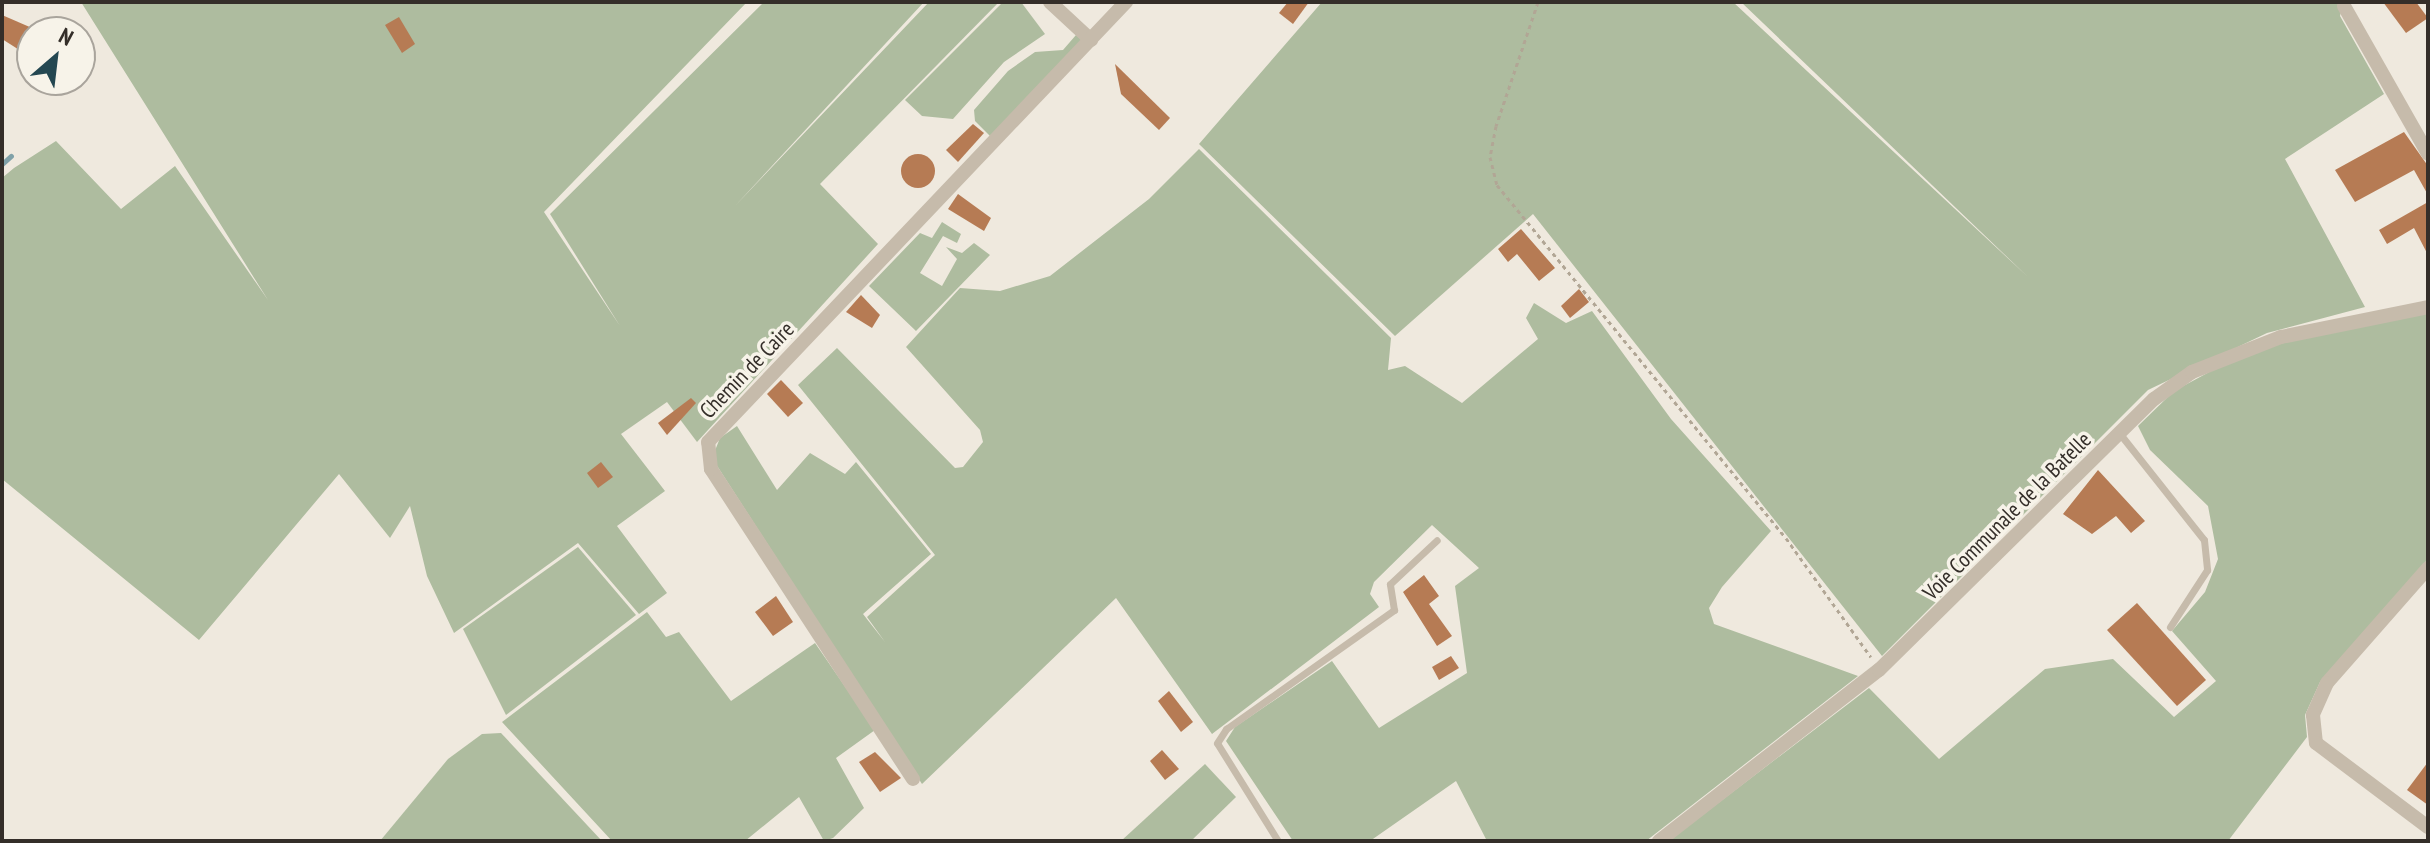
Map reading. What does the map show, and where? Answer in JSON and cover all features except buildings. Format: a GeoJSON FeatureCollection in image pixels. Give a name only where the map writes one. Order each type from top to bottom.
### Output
{"type":"FeatureCollection","features":[{"type":"Feature","properties":{"kind":"street"},"geometry":{"type":"LineString","coordinates":[[1050,2],[1091,40]]}},
{"type":"Feature","properties":{"kind":"street","name":"Chemin de Caire"},"geometry":{"type":"LineString","coordinates":[[913,779],[711,469],[708,442],[1126,2]]}},
{"type":"Feature","properties":{"kind":"street"},"geometry":{"type":"LineString","coordinates":[[2344,6],[2428,154]]}},
{"type":"Feature","properties":{"kind":"street","name":"Voie Communale de la Batelle"},"geometry":{"type":"LineString","coordinates":[[1659,841],[1879,670],[2166,390],[2233,354],[2344,320],[2428,307]]}},
{"type":"Feature","properties":{"kind":"street"},"geometry":{"type":"LineString","coordinates":[[2428,568],[2327,683],[2313,715],[2316,743],[2428,827]]}},
{"type":"Feature","properties":{"kind":"lane"},"geometry":{"type":"LineString","coordinates":[[2120,434],[2204,540],[2207,570],[2170,627]]}},
{"type":"Feature","properties":{"kind":"lane"},"geometry":{"type":"LineString","coordinates":[[1278,841],[1217,743],[1226,729],[1394,610],[1390,584],[1437,540]]}},
{"type":"Feature","properties":{"kind":"path"},"geometry":{"type":"LineString","coordinates":[[1538,2],[1496,126],[1490,157],[1497,185],[1786,538],[1879,670]]}},
{"type":"Feature","properties":{"kind":"green space"},"geometry":{"type":"Polygon","coordinates":[[[81,2],[747,2],[544,212],[620,326],[550,214],[764,2],[924,2],[734,207],[929,2],[999,2],[820,184],[878,244],[697,442],[667,402],[621,434],[665,491],[617,526],[667,593],[639,614],[578,543],[454,633],[427,576],[410,506],[390,538],[339,474],[199,640],[2,479],[2,178],[14,168],[56,141],[121,209],[175,166],[268,300],[96,26],[96,16],[90,16],[81,2]]]}},
{"type":"Feature","properties":{"kind":"green space"},"geometry":{"type":"Polygon","coordinates":[[[1003,2],[1021,2],[1045,34],[1004,62],[953,119],[922,116],[905,100],[1003,2]]]}},
{"type":"Feature","properties":{"kind":"green space"},"geometry":{"type":"Polygon","coordinates":[[[1322,2],[1733,2],[2028,277],[1741,2],[2343,2],[2340,16],[2384,94],[2285,159],[2365,307],[2267,333],[2148,390],[1882,656],[1533,214],[1395,336],[1199,144],[1322,2]]]}},
{"type":"Feature","properties":{"kind":"green space"},"geometry":{"type":"Polygon","coordinates":[[[1076,35],[1084,42],[991,137],[975,121],[974,110],[1008,71],[1035,52],[1063,50],[1076,35]]]}},
{"type":"Feature","properties":{"kind":"green space"},"geometry":{"type":"Polygon","coordinates":[[[1199,149],[1391,338],[1388,370],[1405,366],[1462,403],[1538,339],[1526,318],[1534,303],[1566,323],[1592,311],[1671,419],[1771,531],[1722,587],[1709,608],[1714,624],[1858,676],[1646,841],[1487,841],[1456,781],[1370,841],[1293,841],[1226,741],[1235,727],[1332,661],[1379,728],[1467,673],[1455,586],[1479,568],[1432,525],[1374,582],[1370,594],[1379,607],[1212,734],[1116,598],[922,784],[712,458],[720,438],[737,426],[777,490],[810,453],[845,474],[856,462],[931,554],[863,614],[885,642],[867,617],[935,555],[798,385],[837,348],[955,468],[963,467],[983,442],[980,430],[906,347],[960,288],[1000,291],[1050,276],[1149,199],[1199,149]]]}},
{"type":"Feature","properties":{"kind":"green space"},"geometry":{"type":"Polygon","coordinates":[[[942,222],[961,234],[957,243],[943,236],[920,273],[942,286],[957,259],[946,247],[962,253],[974,243],[990,255],[916,331],[869,286],[920,233],[932,238],[942,222]]]}},
{"type":"Feature","properties":{"kind":"green space"},"geometry":{"type":"Polygon","coordinates":[[[2428,313],[2428,559],[2320,682],[2305,715],[2307,737],[2228,841],[1671,839],[1869,688],[1939,759],[2045,669],[2113,659],[2174,717],[2216,681],[2172,631],[2205,592],[2218,559],[2208,506],[2150,450],[2138,426],[2174,391],[2226,363],[2274,344],[2428,313]]]}},
{"type":"Feature","properties":{"kind":"green space"},"geometry":{"type":"Polygon","coordinates":[[[578,547],[636,615],[506,715],[463,629],[578,547]]]}},
{"type":"Feature","properties":{"kind":"green space"},"geometry":{"type":"Polygon","coordinates":[[[647,612],[666,637],[679,632],[731,701],[815,643],[875,730],[836,758],[864,808],[833,838],[824,841],[799,797],[745,841],[612,841],[502,722],[647,612]]]}},
{"type":"Feature","properties":{"kind":"green space"},"geometry":{"type":"Polygon","coordinates":[[[501,733],[602,841],[380,841],[448,759],[482,734],[501,733]]]}},
{"type":"Feature","properties":{"kind":"green space"},"geometry":{"type":"Polygon","coordinates":[[[1205,764],[1236,797],[1191,841],[1121,841],[1205,764]]]}},
{"type":"Feature","properties":{"kind":"waterway"},"geometry":{"type":"LineString","coordinates":[[2,164],[11,156]]}}]}
